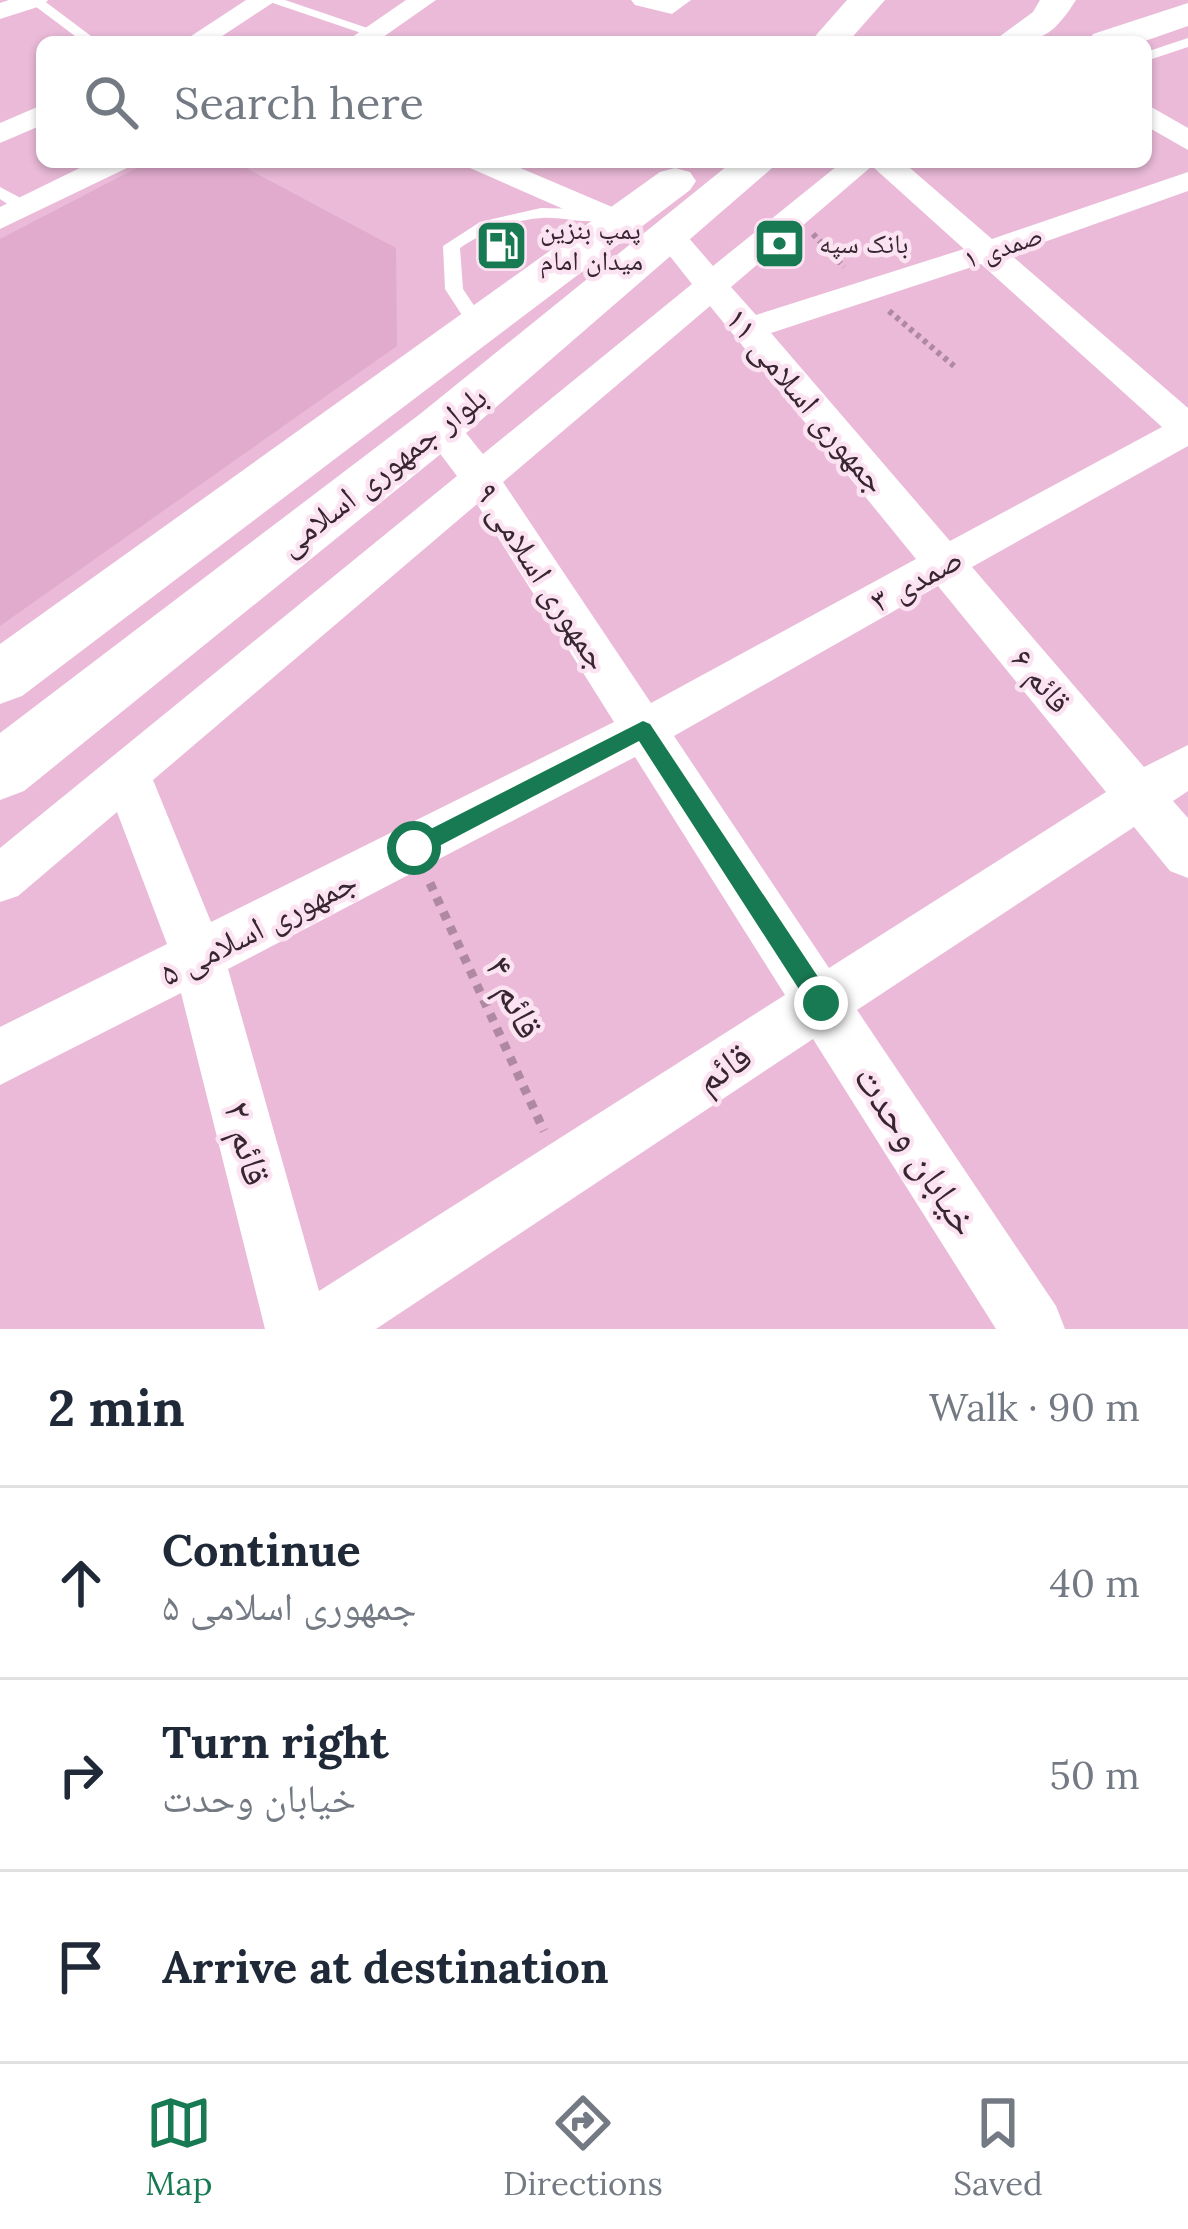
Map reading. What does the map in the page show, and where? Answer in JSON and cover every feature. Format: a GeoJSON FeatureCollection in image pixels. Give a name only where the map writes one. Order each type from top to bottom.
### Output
{"type":"FeatureCollection","features":[{"type":"Feature","properties":{"kind":"main road"},"geometry":{"type":"LineString","coordinates":[[834,36],[867,0]]}},
{"type":"Feature","properties":{"kind":"main road"},"geometry":{"type":"LineString","coordinates":[[1019,36],[1046,19],[1058,0]]}},
{"type":"Feature","properties":{"kind":"main road"},"geometry":{"type":"LineString","coordinates":[[1117,3],[1184,22]]}},
{"type":"Feature","properties":{"kind":"main road"},"geometry":{"type":"LineString","coordinates":[[1129,36],[1184,22]]}},
{"type":"Feature","properties":{"kind":"main road","name":"بلوار جمهوری اسلامی"},"geometry":{"type":"LineString","coordinates":[[0,771],[439,427],[645,228],[695,168]]}},
{"type":"Feature","properties":{"kind":"main road","name":"بلوار جمهوری اسلامی"},"geometry":{"type":"LineString","coordinates":[[0,678],[478,325],[748,168]]}},
{"type":"Feature","properties":{"kind":"street"},"geometry":{"type":"LineString","coordinates":[[0,11],[35,0]]}},
{"type":"Feature","properties":{"kind":"street"},"geometry":{"type":"LineString","coordinates":[[205,36],[267,0]]}},
{"type":"Feature","properties":{"kind":"street"},"geometry":{"type":"LineString","coordinates":[[370,36],[423,0]]}},
{"type":"Feature","properties":{"kind":"street"},"geometry":{"type":"LineString","coordinates":[[644,0],[675,3]]}},
{"type":"Feature","properties":{"kind":"street"},"geometry":{"type":"LineString","coordinates":[[0,134],[36,117]]}},
{"type":"Feature","properties":{"kind":"street"},"geometry":{"type":"LineString","coordinates":[[1152,117],[1188,141]]}},
{"type":"Feature","properties":{"kind":"street"},"geometry":{"type":"LineString","coordinates":[[8,206],[101,168]]}},
{"type":"Feature","properties":{"kind":"street"},"geometry":{"type":"LineString","coordinates":[[496,168],[645,228]]}},
{"type":"Feature","properties":{"kind":"street"},"geometry":{"type":"LineString","coordinates":[[0,879],[853,168]]}},
{"type":"Feature","properties":{"kind":"street"},"geometry":{"type":"LineString","coordinates":[[892,168],[1188,429]]}},
{"type":"Feature","properties":{"kind":"street","name":"صمدی ۱"},"geometry":{"type":"LineString","coordinates":[[748,328],[987,252],[1188,181]]}},
{"type":"Feature","properties":{"kind":"street","name":"جمهوری اسلامی ۱۱"},"geometry":{"type":"LineString","coordinates":[[645,228],[712,286],[944,564]]}},
{"type":"Feature","properties":{"kind":"street","name":"جمهوری اسلامی ۹"},"geometry":{"type":"LineString","coordinates":[[439,427],[480,478],[643,730]]}},
{"type":"Feature","properties":{"kind":"street","name":"صمدی ۳"},"geometry":{"type":"LineString","coordinates":[[643,730],[1188,429]]}},
{"type":"Feature","properties":{"kind":"street","name":"قائم ۶"},"geometry":{"type":"LineString","coordinates":[[944,564],[1188,855]]}},
{"type":"Feature","properties":{"kind":"street","name":"جمهوری اسلامی ۵"},"geometry":{"type":"LineString","coordinates":[[0,1057],[643,730]]}},
{"type":"Feature","properties":{"kind":"street","name":"خیابان وحدت"},"geometry":{"type":"LineString","coordinates":[[643,730],[1034,1329]]}},
{"type":"Feature","properties":{"kind":"street","name":"قائم"},"geometry":{"type":"LineString","coordinates":[[318,1329],[1188,765]]}},
{"type":"Feature","properties":{"kind":"street","name":"قائم ۲"},"geometry":{"type":"LineString","coordinates":[[126,773],[199,956],[297,1329]]}},
{"type":"Feature","properties":{"kind":"lane"},"geometry":{"type":"LineString","coordinates":[[35,0],[84,36]]}},
{"type":"Feature","properties":{"kind":"lane"},"geometry":{"type":"LineString","coordinates":[[267,0],[362,36]]}},
{"type":"Feature","properties":{"kind":"lane"},"geometry":{"type":"LineString","coordinates":[[1152,51],[1184,22]]}},
{"type":"Feature","properties":{"kind":"lane"},"geometry":{"type":"LineString","coordinates":[[478,325],[453,292],[447,271],[452,246],[477,227],[549,212],[645,228]]}},
{"type":"Feature","properties":{"kind":"path","name":"قائم ۴"},"geometry":{"type":"LineString","coordinates":[[414,848],[562,1171]]}},
{"type":"Feature","properties":{"kind":"shaded area"},"geometry":{"type":"Polygon","coordinates":[[[136,168],[246,168],[396,248],[397,346],[0,626],[0,239],[136,168]]]}},
{"type":"Feature","properties":{"kind":"place","name":"بانک سپه"},"geometry":{"type":"Point","coordinates":[780,243]}},
{"type":"Feature","properties":{"kind":"place","name":"پمپ بنزین میدان امام"},"geometry":{"type":"Point","coordinates":[501,245]}},
{"type":"Feature","properties":{"kind":"route"},"geometry":{"type":"LineString","coordinates":[[414,848],[643,730],[821,1003]]}}]}
